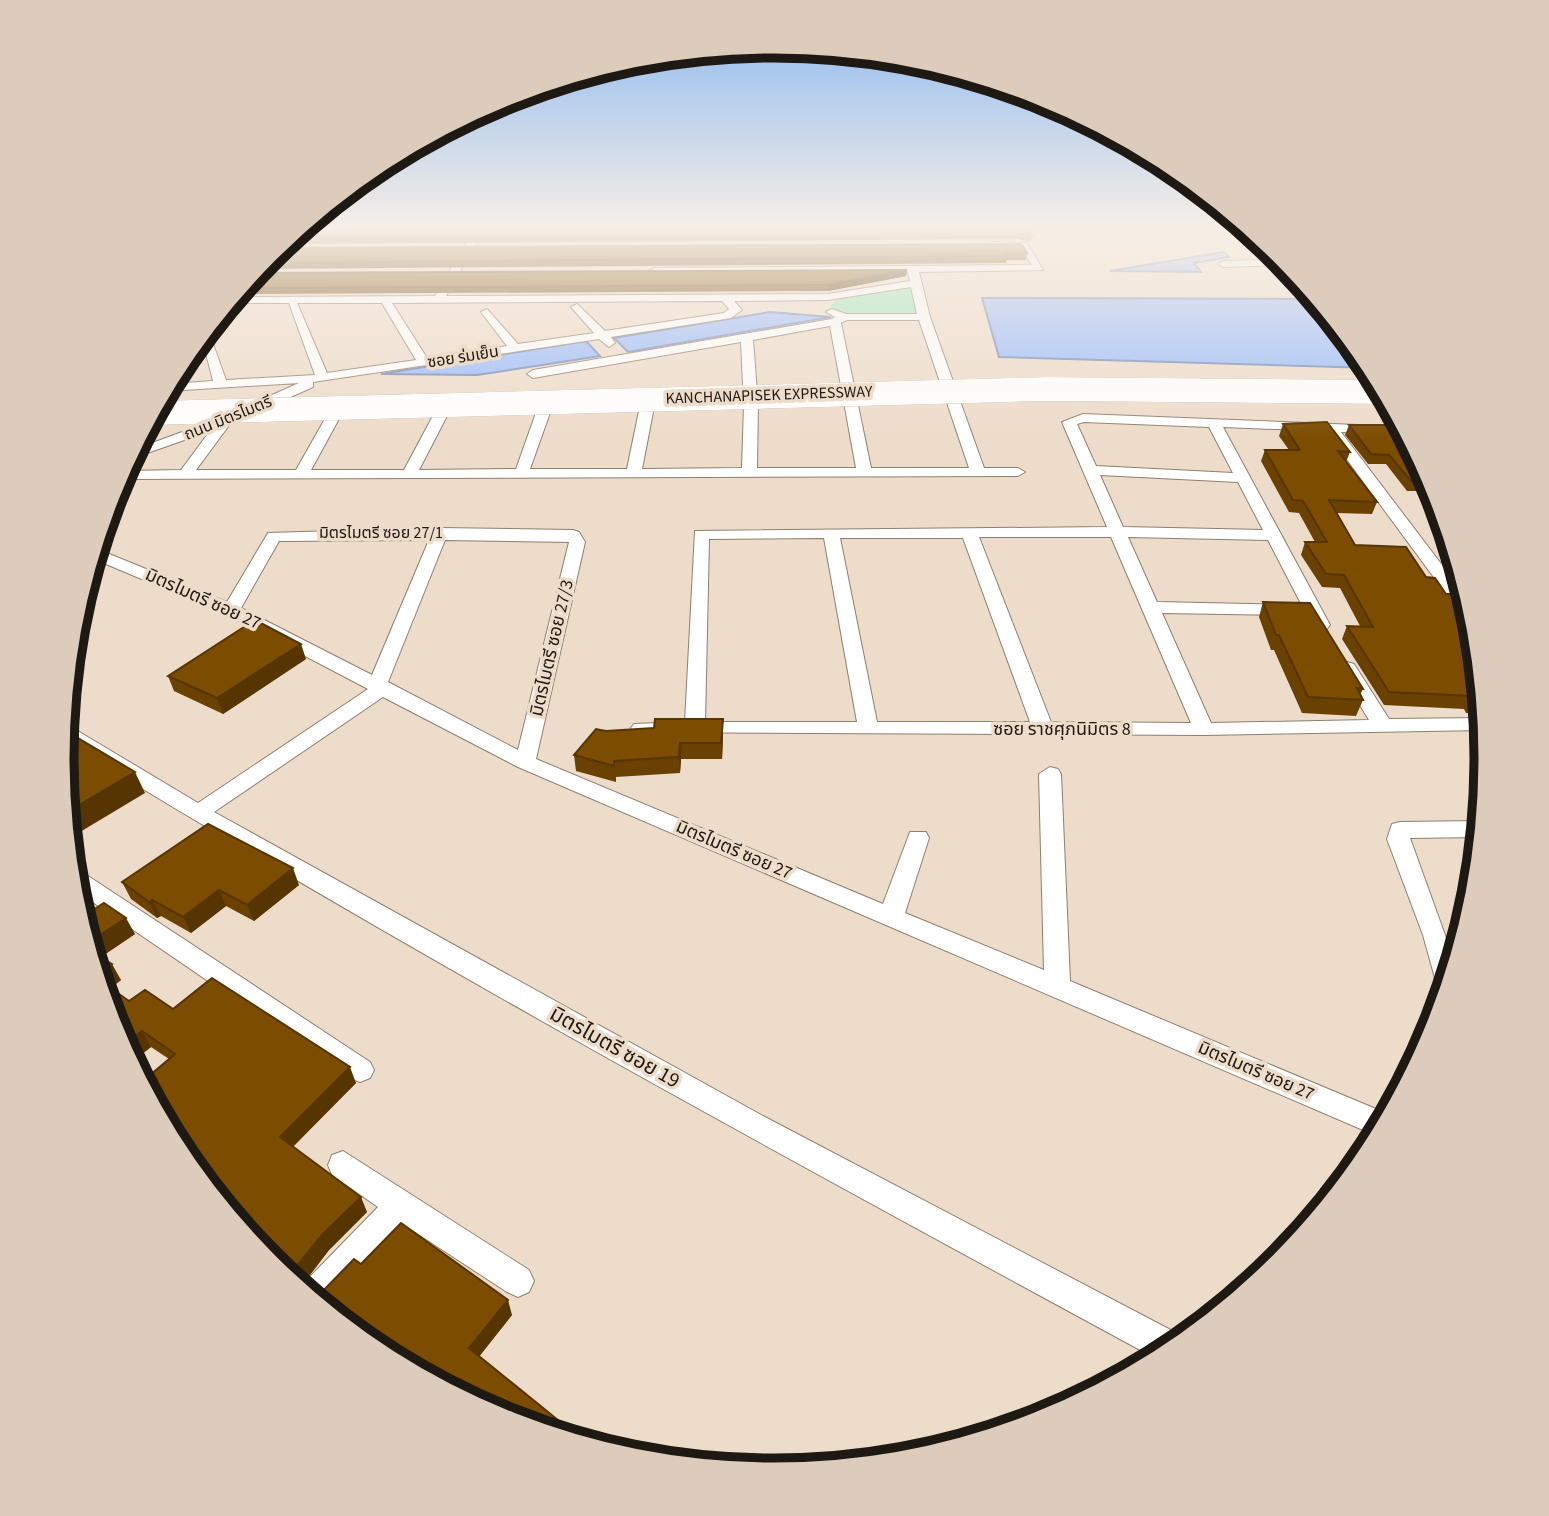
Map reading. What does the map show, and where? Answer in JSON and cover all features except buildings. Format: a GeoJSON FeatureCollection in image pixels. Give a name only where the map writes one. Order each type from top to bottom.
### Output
{"type":"FeatureCollection","features":[{"type":"Feature","properties":{"kind":"highway","name":"KANCHANAPISEK EXPRESSWAY"},"geometry":{"type":"LineString","coordinates":[[174,398],[875,377],[1053,375],[1363,379]]}},
{"type":"Feature","properties":{"kind":"highway","name":"KANCHANAPISEK EXPRESSWAY"},"geometry":{"type":"LineString","coordinates":[[165,413],[1035,389],[1372,393]]}},
{"type":"Feature","properties":{"kind":"street"},"geometry":{"type":"LineString","coordinates":[[245,300],[730,301],[830,297]]}},
{"type":"Feature","properties":{"kind":"street"},"geometry":{"type":"LineString","coordinates":[[919,297],[978,472]]}},
{"type":"Feature","properties":{"kind":"street"},"geometry":{"type":"LineString","coordinates":[[730,301],[827,310],[840,320],[864,472]]}},
{"type":"Feature","properties":{"kind":"street","name":"ซอย ร่มเย็น"},"geometry":{"type":"LineString","coordinates":[[181,388],[323,378],[602,336],[727,316],[736,310],[730,301]]}},
{"type":"Feature","properties":{"kind":"street"},"geometry":{"type":"LineString","coordinates":[[387,304],[424,363]]}},
{"type":"Feature","properties":{"kind":"street"},"geometry":{"type":"LineString","coordinates":[[293,305],[323,378]]}},
{"type":"Feature","properties":{"kind":"street"},"geometry":{"type":"LineString","coordinates":[[577,307],[623,357]]}},
{"type":"Feature","properties":{"kind":"street"},"geometry":{"type":"LineString","coordinates":[[487,312],[515,348]]}},
{"type":"Feature","properties":{"kind":"street"},"geometry":{"type":"LineString","coordinates":[[533,374],[840,320],[924,317]]}},
{"type":"Feature","properties":{"kind":"street"},"geometry":{"type":"LineString","coordinates":[[747,337],[751,405],[749,473]]}},
{"type":"Feature","properties":{"kind":"street"},"geometry":{"type":"LineString","coordinates":[[209,345],[221,386]]}},
{"type":"Feature","properties":{"kind":"street","name":"ถนน มิตรไมตรี"},"geometry":{"type":"LineString","coordinates":[[145,450],[225,421],[323,378]]}},
{"type":"Feature","properties":{"kind":"street"},"geometry":{"type":"LineString","coordinates":[[159,424],[442,412],[751,405]]}},
{"type":"Feature","properties":{"kind":"street"},"geometry":{"type":"LineString","coordinates":[[634,473],[647,407]]}},
{"type":"Feature","properties":{"kind":"street"},"geometry":{"type":"LineString","coordinates":[[522,472],[544,410]]}},
{"type":"Feature","properties":{"kind":"street"},"geometry":{"type":"LineString","coordinates":[[410,473],[442,412]]}},
{"type":"Feature","properties":{"kind":"street"},"geometry":{"type":"LineString","coordinates":[[301,474],[334,416]]}},
{"type":"Feature","properties":{"kind":"street"},"geometry":{"type":"LineString","coordinates":[[1204,729],[1115,532],[1069,422],[1072,419],[1391,430]]}},
{"type":"Feature","properties":{"kind":"street"},"geometry":{"type":"LineString","coordinates":[[185,475],[225,421]]}},
{"type":"Feature","properties":{"kind":"street"},"geometry":{"type":"LineString","coordinates":[[1214,423],[1270,536],[1382,725]]}},
{"type":"Feature","properties":{"kind":"street"},"geometry":{"type":"LineString","coordinates":[[1330,428],[1455,595]]}},
{"type":"Feature","properties":{"kind":"street"},"geometry":{"type":"LineString","coordinates":[[1089,470],[1240,478]]}},
{"type":"Feature","properties":{"kind":"street"},"geometry":{"type":"LineString","coordinates":[[134,475],[1018,472]]}},
{"type":"Feature","properties":{"kind":"street"},"geometry":{"type":"LineString","coordinates":[[695,728],[701,534],[970,535],[1115,532],[1270,536]]}},
{"type":"Feature","properties":{"kind":"street"},"geometry":{"type":"LineString","coordinates":[[198,813],[381,685],[440,533]]}},
{"type":"Feature","properties":{"kind":"street","name":"มิตรไมตรี ซอย 27/1"},"geometry":{"type":"LineString","coordinates":[[232,610],[274,536],[440,533],[573,535]]}},
{"type":"Feature","properties":{"kind":"street"},"geometry":{"type":"LineString","coordinates":[[831,534],[868,728]]}},
{"type":"Feature","properties":{"kind":"street","name":"มิตรไมตรี ซอย 27/3"},"geometry":{"type":"LineString","coordinates":[[525,762],[577,542],[573,535]]}},
{"type":"Feature","properties":{"kind":"street"},"geometry":{"type":"LineString","coordinates":[[970,535],[1043,729]]}},
{"type":"Feature","properties":{"kind":"street","name":"มิตรไมตรี ซอย 27"},"geometry":{"type":"LineString","coordinates":[[104,557],[232,610],[525,762],[1373,1121]]}},
{"type":"Feature","properties":{"kind":"street"},"geometry":{"type":"LineString","coordinates":[[1149,607],[1312,610]]}},
{"type":"Feature","properties":{"kind":"street","name":"ซอย ราชศุภนิมิตร 8"},"geometry":{"type":"LineString","coordinates":[[641,728],[1204,729],[1474,724]]}},
{"type":"Feature","properties":{"kind":"street","name":"มิตรไมตรี ซอย 19"},"geometry":{"type":"LineString","coordinates":[[75,741],[753,1125],[1160,1343]]}},
{"type":"Feature","properties":{"kind":"street"},"geometry":{"type":"LineString","coordinates":[[1050,774],[1057,987]]}},
{"type":"Feature","properties":{"kind":"street"},"geometry":{"type":"LineString","coordinates":[[1443,966],[1435,935],[1398,839],[1400,830],[1471,829]]}},
{"type":"Feature","properties":{"kind":"street"},"geometry":{"type":"LineString","coordinates":[[891,917],[918,838]]}},
{"type":"Feature","properties":{"kind":"street"},"geometry":{"type":"LineString","coordinates":[[87,886],[360,1070]]}},
{"type":"Feature","properties":{"kind":"street"},"geometry":{"type":"LineString","coordinates":[[343,1165],[518,1281]]}},
{"type":"Feature","properties":{"kind":"street"},"geometry":{"type":"LineString","coordinates":[[320,1290],[400,1205]]}},
{"type":"Feature","properties":{"kind":"green space"},"geometry":{"type":"Polygon","coordinates":[[[839,297],[920,297],[924,317],[845,317],[827,310],[839,297]]]}},
{"type":"Feature","properties":{"kind":"water"},"geometry":{"type":"Polygon","coordinates":[[[982,298],[1303,299],[1356,368],[999,357],[982,298]]]}},
{"type":"Feature","properties":{"kind":"water"},"geometry":{"type":"Polygon","coordinates":[[[770,312],[831,317],[628,352],[614,338],[770,312]]]}},
{"type":"Feature","properties":{"kind":"water"},"geometry":{"type":"Polygon","coordinates":[[[586,341],[600,356],[477,375],[381,374],[586,341]]]}}]}
